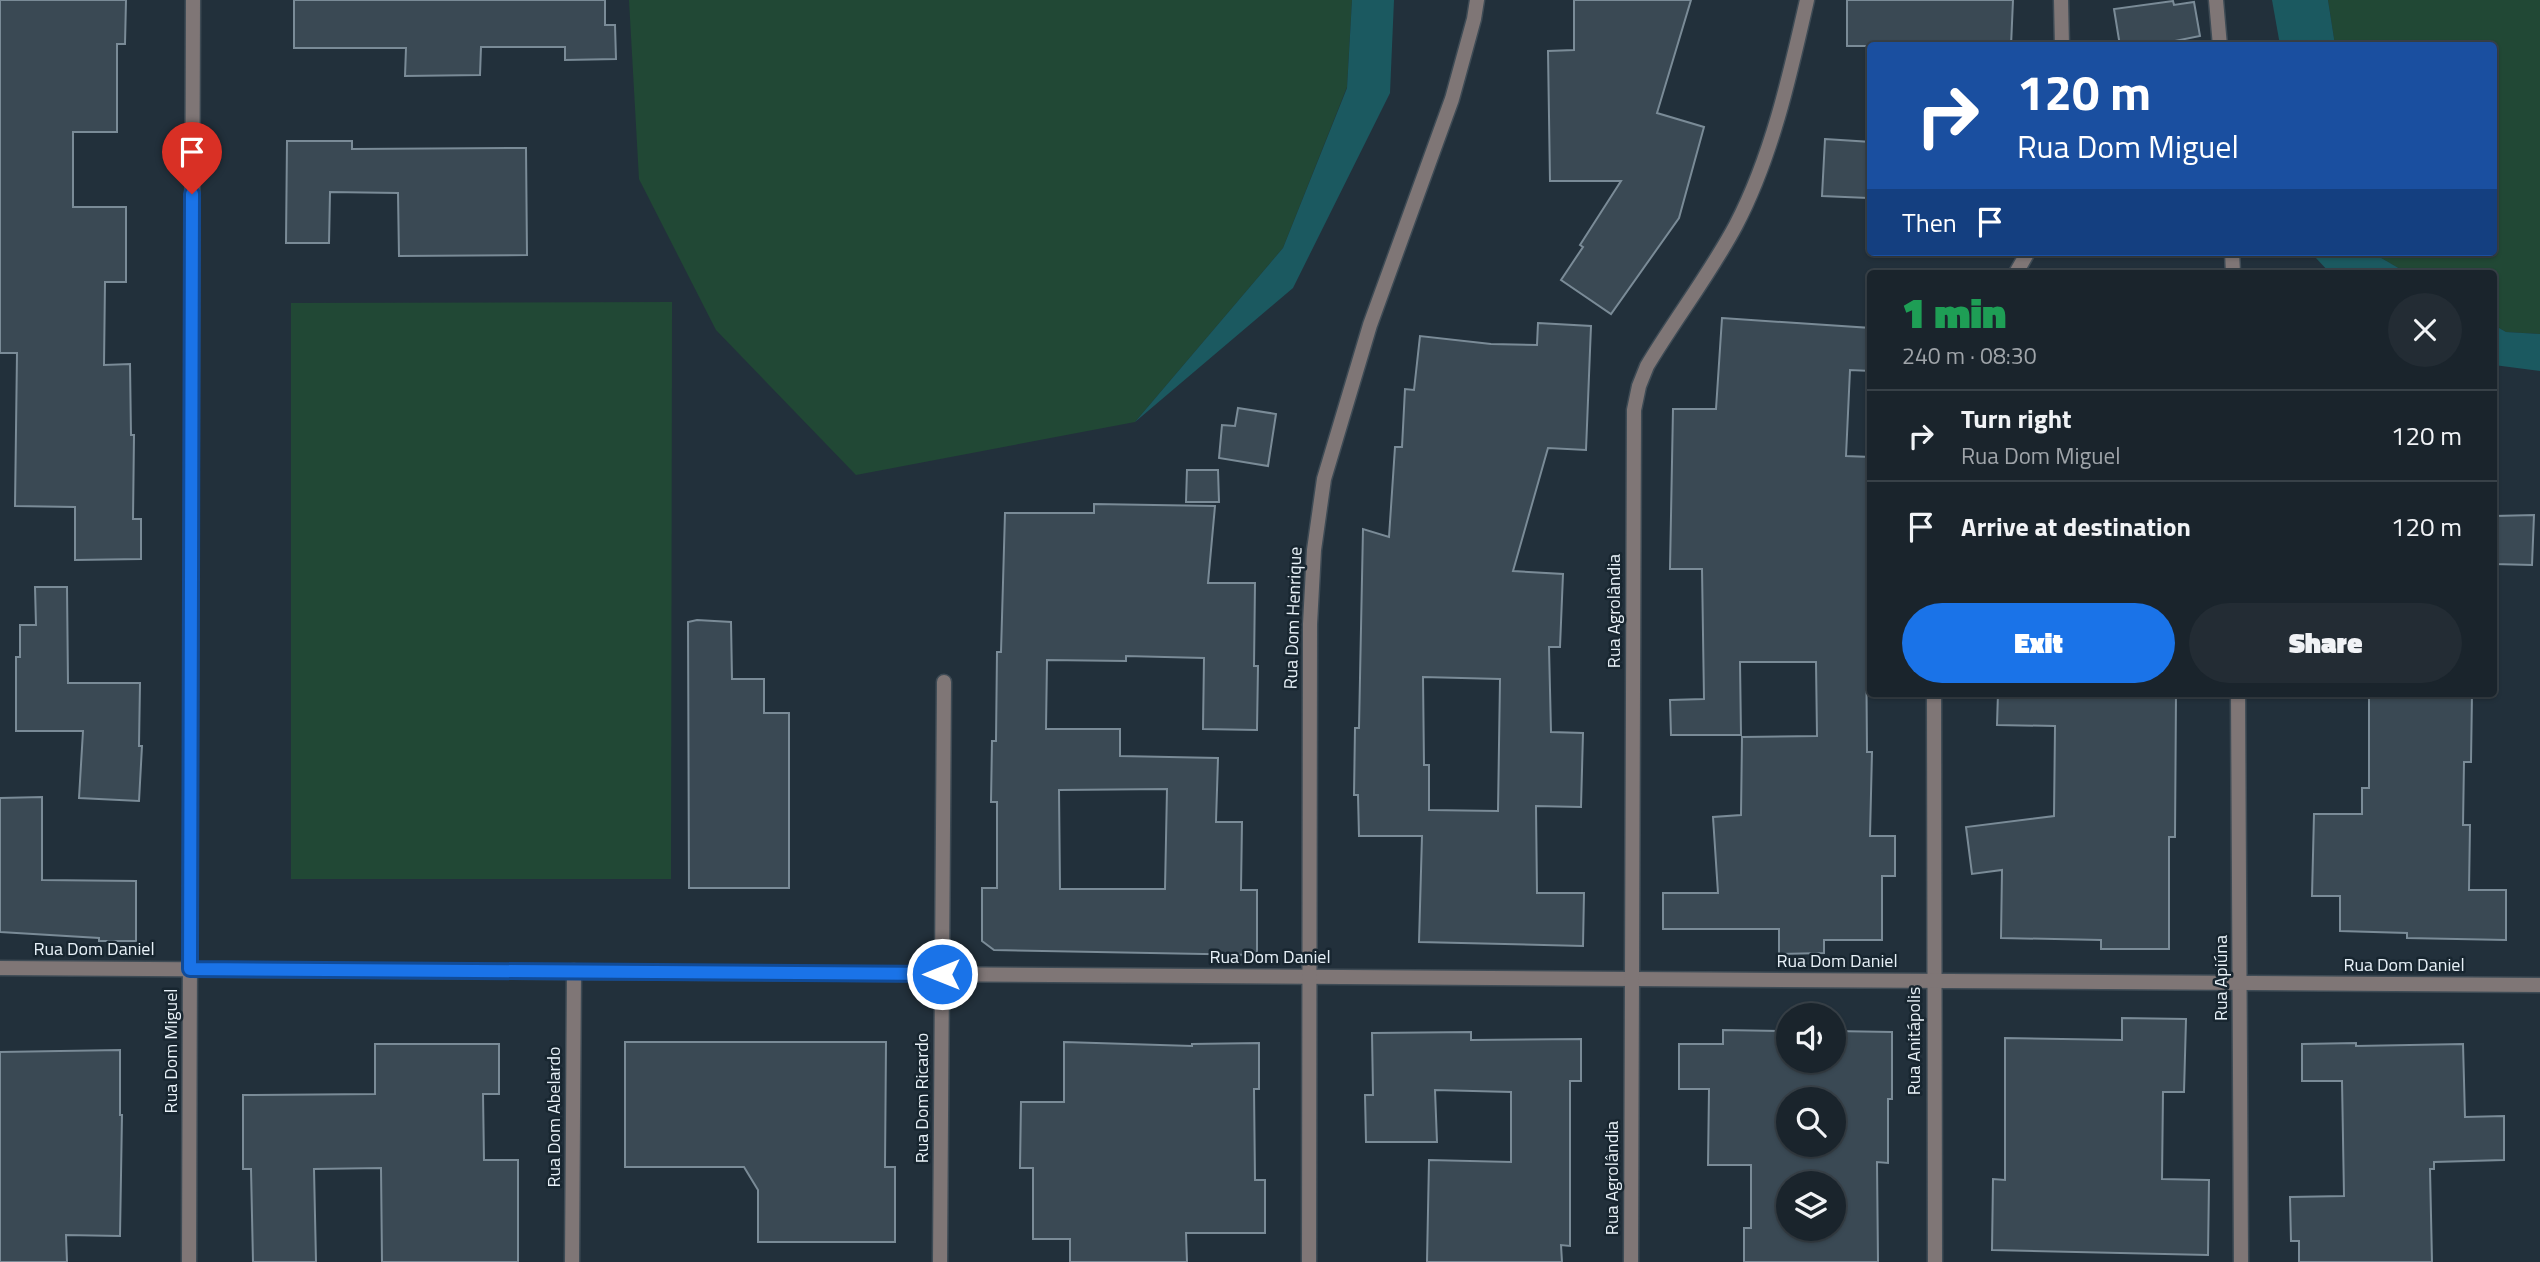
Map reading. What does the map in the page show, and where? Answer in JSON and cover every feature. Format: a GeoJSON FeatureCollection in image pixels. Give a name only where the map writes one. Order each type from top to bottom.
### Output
{"type":"FeatureCollection","features":[{"type":"Feature","properties":{"kind":"street","name":"Rua Dom Miguel"},"geometry":{"type":"LineString","coordinates":[[190,1262],[193,0]]}},
{"type":"Feature","properties":{"kind":"street","name":"Rua Dom Henrique"},"geometry":{"type":"LineString","coordinates":[[1309,1262],[1310,624],[1314,550],[1324,479],[1370,325],[1452,99],[1477,0]]}},
{"type":"Feature","properties":{"kind":"street","name":"Rua Agrolândia"},"geometry":{"type":"LineString","coordinates":[[1631,1262],[1634,410],[1647,366],[1736,225],[1759,172],[1778,115],[1807,0]]}},
{"type":"Feature","properties":{"kind":"street"},"geometry":{"type":"LineString","coordinates":[[2061,0],[2062,42]]}},
{"type":"Feature","properties":{"kind":"street"},"geometry":{"type":"LineString","coordinates":[[2216,0],[2220,42]]}},
{"type":"Feature","properties":{"kind":"street","name":"Rua Dom Ricardo"},"geometry":{"type":"LineString","coordinates":[[940,1262],[944,682]]}},
{"type":"Feature","properties":{"kind":"street","name":"Rua Anitápolis"},"geometry":{"type":"LineString","coordinates":[[1934,697],[1935,1262]]}},
{"type":"Feature","properties":{"kind":"street","name":"Rua Apiúna"},"geometry":{"type":"LineString","coordinates":[[2238,697],[2241,1262]]}},
{"type":"Feature","properties":{"kind":"street","name":"Rua Dom Daniel"},"geometry":{"type":"LineString","coordinates":[[0,968],[2540,985]]}},
{"type":"Feature","properties":{"kind":"street","name":"Rua Dom Abelardo"},"geometry":{"type":"LineString","coordinates":[[572,1262],[574,971]]}},
{"type":"Feature","properties":{"kind":"shaded area"},"geometry":{"type":"Polygon","coordinates":[[[629,0],[1352,0],[1347,87],[1283,248],[1135,422],[856,475],[716,330],[639,179],[629,0]]]}},
{"type":"Feature","properties":{"kind":"shaded area"},"geometry":{"type":"Polygon","coordinates":[[[1352,0],[1394,0],[1390,93],[1293,288],[1135,422],[1283,248],[1347,88],[1352,0]]]}},
{"type":"Feature","properties":{"kind":"shaded area"},"geometry":{"type":"Polygon","coordinates":[[[2272,0],[2328,0],[2335,42],[2279,42],[2272,0]]]}},
{"type":"Feature","properties":{"kind":"shaded area"},"geometry":{"type":"Polygon","coordinates":[[[2328,0],[2540,0],[2540,334],[2506,332],[2497,327],[2497,270],[2402,270],[2378,256],[2497,256],[2497,42],[2335,42],[2328,0]]]}},
{"type":"Feature","properties":{"kind":"shaded area"},"geometry":{"type":"Polygon","coordinates":[[[2378,256],[2402,270],[2327,270],[2315,257],[2378,256]]]}},
{"type":"Feature","properties":{"kind":"shaded area"},"geometry":{"type":"Polygon","coordinates":[[[672,302],[671,879],[291,879],[291,303],[672,302]]]}},
{"type":"Feature","properties":{"kind":"shaded area"},"geometry":{"type":"Polygon","coordinates":[[[2497,327],[2506,332],[2540,334],[2540,371],[2497,365],[2497,327]]]}},
{"type":"Feature","properties":{"kind":"building"},"geometry":{"type":"Polygon","coordinates":[[[0,0],[126,0],[125,44],[117,44],[117,132],[73,132],[73,207],[126,207],[126,282],[105,282],[104,365],[130,364],[131,435],[134,435],[133,519],[141,519],[141,559],[75,560],[75,507],[15,506],[17,353],[0,353],[0,0]]]}},
{"type":"Feature","properties":{"kind":"building"},"geometry":{"type":"Polygon","coordinates":[[[294,0],[605,0],[605,25],[615,25],[616,59],[565,60],[565,47],[481,47],[480,75],[405,76],[406,48],[294,48],[294,0]]]}},
{"type":"Feature","properties":{"kind":"building"},"geometry":{"type":"Polygon","coordinates":[[[1574,0],[1691,0],[1657,113],[1704,127],[1679,218],[1611,314],[1561,280],[1621,181],[1550,181],[1548,51],[1574,50],[1574,0]]]}},
{"type":"Feature","properties":{"kind":"building"},"geometry":{"type":"Polygon","coordinates":[[[1847,0],[2013,0],[2011,42],[1867,42],[1867,46],[1847,46],[1847,0]]]}},
{"type":"Feature","properties":{"kind":"building"},"geometry":{"type":"Polygon","coordinates":[[[2173,1],[2174,5],[2194,2],[2200,36],[2170,42],[2119,42],[2114,9],[2173,1]]]}},
{"type":"Feature","properties":{"kind":"building"},"geometry":{"type":"Polygon","coordinates":[[[1825,139],[1867,142],[1867,198],[1822,196],[1825,139]]]}},
{"type":"Feature","properties":{"kind":"building"},"geometry":{"type":"Polygon","coordinates":[[[287,141],[352,141],[352,149],[526,148],[527,255],[399,256],[398,193],[330,192],[329,243],[286,243],[287,141]]]}},
{"type":"Feature","properties":{"kind":"building"},"geometry":{"type":"Polygon","coordinates":[[[1722,318],[1867,328],[1867,371],[1850,370],[1846,456],[1867,457],[1867,752],[1872,752],[1870,836],[1895,836],[1895,876],[1882,876],[1882,940],[1824,940],[1824,953],[1779,954],[1779,929],[1663,929],[1663,893],[1718,893],[1713,817],[1741,815],[1742,737],[1817,736],[1816,662],[1740,662],[1741,735],[1671,735],[1670,700],[1704,699],[1702,569],[1670,569],[1673,409],[1716,409],[1722,318]]]}},
{"type":"Feature","properties":{"kind":"building"},"geometry":{"type":"Polygon","coordinates":[[[1538,323],[1591,326],[1586,450],[1548,448],[1513,571],[1563,574],[1560,647],[1549,647],[1551,732],[1583,733],[1581,807],[1536,806],[1537,893],[1584,893],[1583,946],[1419,942],[1422,836],[1359,836],[1358,795],[1354,795],[1355,728],[1359,728],[1363,529],[1389,537],[1395,447],[1402,447],[1405,389],[1414,390],[1420,336],[1491,344],[1537,345],[1538,323]],[[1423,677],[1424,765],[1429,765],[1429,810],[1498,811],[1500,679],[1423,677]]]}},
{"type":"Feature","properties":{"kind":"building"},"geometry":{"type":"Polygon","coordinates":[[[1238,408],[1276,414],[1268,466],[1219,458],[1222,425],[1235,426],[1238,408]]]}},
{"type":"Feature","properties":{"kind":"building"},"geometry":{"type":"Polygon","coordinates":[[[1187,470],[1218,470],[1219,502],[1186,502],[1187,470]]]}},
{"type":"Feature","properties":{"kind":"building"},"geometry":{"type":"Polygon","coordinates":[[[1094,504],[1215,506],[1208,583],[1255,583],[1254,666],[1258,666],[1257,730],[1203,729],[1204,658],[1126,656],[1126,661],[1047,660],[1046,729],[1120,729],[1120,756],[1218,758],[1216,822],[1242,822],[1241,890],[1257,890],[1257,955],[994,950],[982,941],[982,888],[997,888],[997,802],[991,802],[992,741],[996,741],[997,652],[1001,652],[1005,513],[1094,513],[1094,504]],[[1167,789],[1059,790],[1060,889],[1165,889],[1167,789]]]}},
{"type":"Feature","properties":{"kind":"building"},"geometry":{"type":"Polygon","coordinates":[[[2534,515],[2532,565],[2497,564],[2497,516],[2534,515]]]}},
{"type":"Feature","properties":{"kind":"building"},"geometry":{"type":"Polygon","coordinates":[[[35,587],[67,587],[68,683],[140,683],[139,746],[142,746],[139,801],[79,798],[83,731],[16,731],[16,657],[20,657],[20,625],[36,625],[35,587]]]}},
{"type":"Feature","properties":{"kind":"building"},"geometry":{"type":"Polygon","coordinates":[[[688,622],[731,622],[732,679],[764,679],[764,713],[789,713],[789,888],[689,888],[688,622]]]}},
{"type":"Feature","properties":{"kind":"building"},"geometry":{"type":"Polygon","coordinates":[[[1998,697],[2176,697],[2175,837],[2169,837],[2169,949],[2101,949],[2101,940],[2001,938],[2002,870],[1972,874],[1966,827],[2054,816],[2055,726],[1997,725],[1998,697]]]}},
{"type":"Feature","properties":{"kind":"building"},"geometry":{"type":"Polygon","coordinates":[[[2369,697],[2472,697],[2471,762],[2464,762],[2463,825],[2470,825],[2469,890],[2506,890],[2506,940],[2407,938],[2407,933],[2340,931],[2340,896],[2312,896],[2314,814],[2362,814],[2362,788],[2369,788],[2369,697]]]}},
{"type":"Feature","properties":{"kind":"building"},"geometry":{"type":"Polygon","coordinates":[[[42,797],[42,880],[136,881],[136,941],[99,941],[99,938],[0,932],[0,798],[42,797]]]}},
{"type":"Feature","properties":{"kind":"building"},"geometry":{"type":"Polygon","coordinates":[[[2122,1018],[2186,1019],[2184,1092],[2163,1092],[2162,1179],[2209,1180],[2208,1255],[1992,1250],[1993,1179],[2005,1180],[2005,1038],[2122,1040],[2122,1018]]]}},
{"type":"Feature","properties":{"kind":"building"},"geometry":{"type":"Polygon","coordinates":[[[1723,1030],[1776,1031],[1776,1073],[1846,1073],[1846,1031],[1892,1032],[1888,1163],[1877,1162],[1878,1262],[1744,1262],[1744,1228],[1751,1228],[1751,1165],[1708,1165],[1709,1089],[1679,1089],[1679,1044],[1723,1044],[1723,1030]]]}},
{"type":"Feature","properties":{"kind":"building"},"geometry":{"type":"Polygon","coordinates":[[[1471,1032],[1471,1040],[1581,1039],[1581,1081],[1570,1081],[1570,1246],[1561,1245],[1562,1262],[1427,1262],[1429,1160],[1511,1162],[1511,1092],[1435,1090],[1437,1142],[1366,1142],[1365,1095],[1373,1095],[1372,1033],[1471,1032]]]}},
{"type":"Feature","properties":{"kind":"building"},"geometry":{"type":"Polygon","coordinates":[[[625,1042],[886,1042],[885,1167],[895,1167],[895,1242],[758,1242],[758,1190],[744,1167],[625,1167],[625,1042]]]}},
{"type":"Feature","properties":{"kind":"building"},"geometry":{"type":"Polygon","coordinates":[[[1064,1042],[1192,1046],[1259,1043],[1259,1089],[1254,1089],[1255,1180],[1265,1180],[1265,1233],[1186,1233],[1187,1262],[1070,1262],[1070,1239],[1033,1239],[1033,1168],[1020,1168],[1021,1102],[1064,1102],[1064,1042]]]}},
{"type":"Feature","properties":{"kind":"building"},"geometry":{"type":"Polygon","coordinates":[[[2356,1043],[2356,1046],[2463,1044],[2465,1117],[2504,1116],[2504,1160],[2434,1162],[2434,1169],[2430,1169],[2432,1262],[2299,1262],[2299,1241],[2291,1241],[2290,1197],[2344,1196],[2342,1081],[2302,1081],[2302,1044],[2356,1043]]]}},
{"type":"Feature","properties":{"kind":"building"},"geometry":{"type":"Polygon","coordinates":[[[375,1044],[499,1044],[499,1094],[483,1094],[484,1160],[518,1160],[518,1262],[382,1262],[381,1168],[314,1169],[316,1262],[253,1262],[251,1169],[243,1169],[243,1095],[375,1094],[375,1044]]]}},
{"type":"Feature","properties":{"kind":"building"},"geometry":{"type":"Polygon","coordinates":[[[120,1050],[120,1236],[66,1235],[67,1262],[0,1262],[0,1052],[120,1050]]]}},
{"type":"Feature","properties":{"kind":"route"},"geometry":{"type":"LineString","coordinates":[[192,194],[190,969],[942,974]]}}]}
